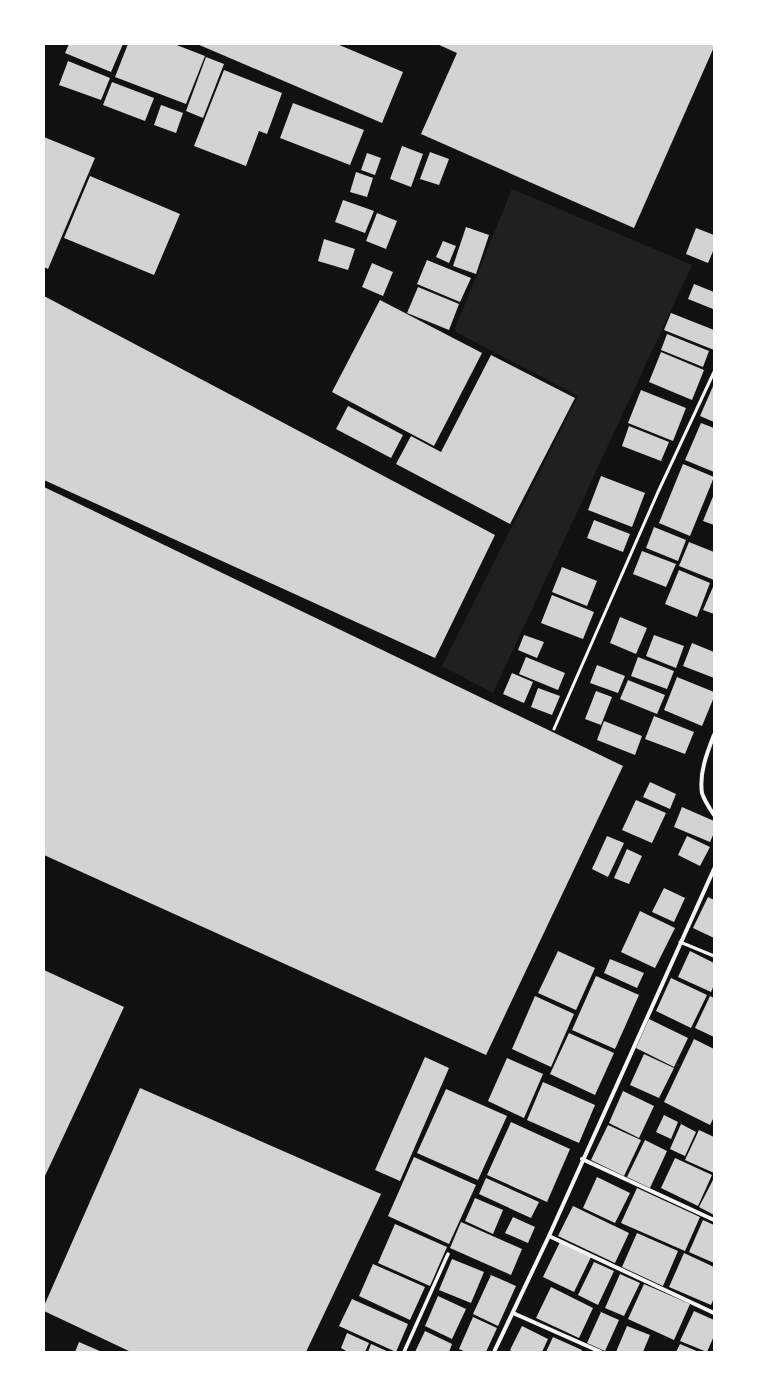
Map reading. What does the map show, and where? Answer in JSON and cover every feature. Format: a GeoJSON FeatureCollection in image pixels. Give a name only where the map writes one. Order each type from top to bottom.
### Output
{"type":"FeatureCollection","features":[{"type":"Feature","properties":{"kind":"street"},"geometry":{"type":"LineString","coordinates":[[714,735],[708,750],[702,775],[702,794],[714,815]]}},
{"type":"Feature","properties":{"kind":"street"},"geometry":{"type":"LineString","coordinates":[[494,1352],[549,1236],[714,869]]}},
{"type":"Feature","properties":{"kind":"street"},"geometry":{"type":"LineString","coordinates":[[582,1160],[714,1220]]}},
{"type":"Feature","properties":{"kind":"street"},"geometry":{"type":"LineString","coordinates":[[549,1236],[714,1313]]}},
{"type":"Feature","properties":{"kind":"street"},"geometry":{"type":"LineString","coordinates":[[404,1352],[448,1254]]}},
{"type":"Feature","properties":{"kind":"street"},"geometry":{"type":"LineString","coordinates":[[513,1313],[601,1352]]}},
{"type":"Feature","properties":{"kind":"lane"},"geometry":{"type":"LineString","coordinates":[[554,729],[658,492],[714,372]]}},
{"type":"Feature","properties":{"kind":"lane"},"geometry":{"type":"LineString","coordinates":[[680,942],[714,956]]}},
{"type":"Feature","properties":{"kind":"shaded area"},"geometry":{"type":"Polygon","coordinates":[[[512,189],[692,265],[493,693],[442,666],[578,396],[454,331],[512,189]]]}},
{"type":"Feature","properties":{"kind":"building"},"geometry":{"type":"Polygon","coordinates":[[[69,44],[123,44],[111,72],[65,53],[69,44]]]}},
{"type":"Feature","properties":{"kind":"building"},"geometry":{"type":"Polygon","coordinates":[[[128,44],[174,44],[205,56],[186,104],[115,77],[128,44]]]}},
{"type":"Feature","properties":{"kind":"building"},"geometry":{"type":"Polygon","coordinates":[[[197,44],[337,44],[403,72],[382,123],[197,44]]]}},
{"type":"Feature","properties":{"kind":"building"},"geometry":{"type":"Polygon","coordinates":[[[437,44],[714,44],[714,47],[634,228],[421,134],[457,53],[437,44]]]}},
{"type":"Feature","properties":{"kind":"building"},"geometry":{"type":"Polygon","coordinates":[[[206,57],[224,64],[203,118],[186,111],[206,57]]]}},
{"type":"Feature","properties":{"kind":"building"},"geometry":{"type":"Polygon","coordinates":[[[68,61],[110,78],[101,100],[59,85],[68,61]]]}},
{"type":"Feature","properties":{"kind":"building"},"geometry":{"type":"Polygon","coordinates":[[[224,70],[282,93],[267,134],[259,131],[246,166],[194,146],[224,70]]]}},
{"type":"Feature","properties":{"kind":"building"},"geometry":{"type":"Polygon","coordinates":[[[112,82],[154,98],[145,121],[103,105],[112,82]]]}},
{"type":"Feature","properties":{"kind":"building"},"geometry":{"type":"Polygon","coordinates":[[[293,103],[364,130],[350,165],[280,138],[293,103]]]}},
{"type":"Feature","properties":{"kind":"building"},"geometry":{"type":"Polygon","coordinates":[[[161,105],[183,113],[176,133],[154,125],[161,105]]]}},
{"type":"Feature","properties":{"kind":"building"},"geometry":{"type":"Polygon","coordinates":[[[44,137],[95,158],[48,269],[44,267],[44,137]]]}},
{"type":"Feature","properties":{"kind":"building"},"geometry":{"type":"Polygon","coordinates":[[[402,146],[423,154],[411,187],[390,179],[402,146]]]}},
{"type":"Feature","properties":{"kind":"building"},"geometry":{"type":"Polygon","coordinates":[[[430,152],[449,159],[439,185],[420,179],[430,152]]]}},
{"type":"Feature","properties":{"kind":"building"},"geometry":{"type":"Polygon","coordinates":[[[367,153],[381,158],[375,175],[361,170],[367,153]]]}},
{"type":"Feature","properties":{"kind":"building"},"geometry":{"type":"Polygon","coordinates":[[[356,172],[373,178],[367,197],[350,192],[356,172]]]}},
{"type":"Feature","properties":{"kind":"building"},"geometry":{"type":"Polygon","coordinates":[[[90,176],[180,214],[154,275],[64,238],[90,176]]]}},
{"type":"Feature","properties":{"kind":"building"},"geometry":{"type":"Polygon","coordinates":[[[343,200],[374,211],[365,233],[335,222],[343,200]]]}},
{"type":"Feature","properties":{"kind":"building"},"geometry":{"type":"Polygon","coordinates":[[[377,213],[397,221],[386,249],[366,241],[377,213]]]}},
{"type":"Feature","properties":{"kind":"building"},"geometry":{"type":"Polygon","coordinates":[[[466,227],[489,235],[476,274],[453,266],[466,227]]]}},
{"type":"Feature","properties":{"kind":"building"},"geometry":{"type":"Polygon","coordinates":[[[696,228],[714,235],[714,249],[708,263],[686,254],[696,228]]]}},
{"type":"Feature","properties":{"kind":"building"},"geometry":{"type":"Polygon","coordinates":[[[324,239],[355,249],[348,270],[318,261],[324,239]]]}},
{"type":"Feature","properties":{"kind":"building"},"geometry":{"type":"Polygon","coordinates":[[[443,241],[456,246],[449,263],[436,257],[443,241]]]}},
{"type":"Feature","properties":{"kind":"building"},"geometry":{"type":"Polygon","coordinates":[[[427,260],[471,278],[460,302],[417,284],[427,260]]]}},
{"type":"Feature","properties":{"kind":"building"},"geometry":{"type":"Polygon","coordinates":[[[372,263],[393,272],[383,296],[362,287],[372,263]]]}},
{"type":"Feature","properties":{"kind":"building"},"geometry":{"type":"Polygon","coordinates":[[[694,284],[714,292],[713,309],[688,299],[694,284]]]}},
{"type":"Feature","properties":{"kind":"building"},"geometry":{"type":"Polygon","coordinates":[[[418,287],[459,304],[449,330],[407,313],[418,287]]]}},
{"type":"Feature","properties":{"kind":"building"},"geometry":{"type":"Polygon","coordinates":[[[44,296],[495,535],[435,658],[44,480],[44,296]]]}},
{"type":"Feature","properties":{"kind":"building"},"geometry":{"type":"Polygon","coordinates":[[[380,300],[482,353],[434,446],[332,392],[380,300]]]}},
{"type":"Feature","properties":{"kind":"building"},"geometry":{"type":"Polygon","coordinates":[[[671,313],[714,330],[714,350],[664,330],[671,313]]]}},
{"type":"Feature","properties":{"kind":"building"},"geometry":{"type":"Polygon","coordinates":[[[667,334],[709,351],[703,367],[661,350],[667,334]]]}},
{"type":"Feature","properties":{"kind":"building"},"geometry":{"type":"Polygon","coordinates":[[[661,352],[704,370],[692,400],[649,382],[661,352]]]}},
{"type":"Feature","properties":{"kind":"building"},"geometry":{"type":"Polygon","coordinates":[[[491,355],[575,398],[510,524],[396,464],[411,436],[441,452],[491,355]]]}},
{"type":"Feature","properties":{"kind":"building"},"geometry":{"type":"Polygon","coordinates":[[[714,384],[714,422],[700,416],[714,384]]]}},
{"type":"Feature","properties":{"kind":"building"},"geometry":{"type":"Polygon","coordinates":[[[641,390],[686,408],[673,441],[628,423],[641,390]]]}},
{"type":"Feature","properties":{"kind":"building"},"geometry":{"type":"Polygon","coordinates":[[[348,406],[403,435],[391,458],[336,429],[348,406]]]}},
{"type":"Feature","properties":{"kind":"building"},"geometry":{"type":"Polygon","coordinates":[[[701,423],[714,428],[714,472],[685,460],[701,423]]]}},
{"type":"Feature","properties":{"kind":"building"},"geometry":{"type":"Polygon","coordinates":[[[629,426],[669,442],[661,461],[622,446],[629,426]]]}},
{"type":"Feature","properties":{"kind":"building"},"geometry":{"type":"Polygon","coordinates":[[[683,464],[714,477],[690,536],[659,523],[683,464]]]}},
{"type":"Feature","properties":{"kind":"building"},"geometry":{"type":"Polygon","coordinates":[[[601,476],[645,493],[632,527],[588,510],[601,476]]]}},
{"type":"Feature","properties":{"kind":"building"},"geometry":{"type":"Polygon","coordinates":[[[44,487],[623,766],[486,1055],[44,855],[44,487]]]}},
{"type":"Feature","properties":{"kind":"building"},"geometry":{"type":"Polygon","coordinates":[[[714,494],[714,525],[703,521],[714,494]]]}},
{"type":"Feature","properties":{"kind":"building"},"geometry":{"type":"Polygon","coordinates":[[[594,520],[630,534],[623,552],[587,538],[594,520]]]}},
{"type":"Feature","properties":{"kind":"building"},"geometry":{"type":"Polygon","coordinates":[[[654,527],[686,540],[678,561],[646,548],[654,527]]]}},
{"type":"Feature","properties":{"kind":"building"},"geometry":{"type":"Polygon","coordinates":[[[689,542],[714,552],[714,580],[679,566],[689,542]]]}},
{"type":"Feature","properties":{"kind":"building"},"geometry":{"type":"Polygon","coordinates":[[[642,551],[676,564],[666,587],[633,574],[642,551]]]}},
{"type":"Feature","properties":{"kind":"building"},"geometry":{"type":"Polygon","coordinates":[[[562,567],[597,581],[587,606],[552,592],[562,567]]]}},
{"type":"Feature","properties":{"kind":"building"},"geometry":{"type":"Polygon","coordinates":[[[679,570],[710,583],[697,617],[665,604],[679,570]]]}},
{"type":"Feature","properties":{"kind":"building"},"geometry":{"type":"Polygon","coordinates":[[[714,587],[714,614],[703,610],[714,587]]]}},
{"type":"Feature","properties":{"kind":"building"},"geometry":{"type":"Polygon","coordinates":[[[552,595],[594,612],[583,639],[541,623],[552,595]]]}},
{"type":"Feature","properties":{"kind":"building"},"geometry":{"type":"Polygon","coordinates":[[[620,617],[647,628],[636,654],[610,643],[620,617]]]}},
{"type":"Feature","properties":{"kind":"building"},"geometry":{"type":"Polygon","coordinates":[[[524,635],[544,642],[537,658],[518,650],[524,635]]]}},
{"type":"Feature","properties":{"kind":"building"},"geometry":{"type":"Polygon","coordinates":[[[654,635],[684,646],[676,668],[646,656],[654,635]]]}},
{"type":"Feature","properties":{"kind":"building"},"geometry":{"type":"Polygon","coordinates":[[[692,643],[714,652],[714,678],[683,666],[692,643]]]}},
{"type":"Feature","properties":{"kind":"building"},"geometry":{"type":"Polygon","coordinates":[[[526,657],[565,673],[558,690],[519,674],[526,657]]]}},
{"type":"Feature","properties":{"kind":"building"},"geometry":{"type":"Polygon","coordinates":[[[638,657],[674,671],[667,689],[631,676],[638,657]]]}},
{"type":"Feature","properties":{"kind":"building"},"geometry":{"type":"Polygon","coordinates":[[[597,665],[625,676],[618,693],[590,683],[597,665]]]}},
{"type":"Feature","properties":{"kind":"building"},"geometry":{"type":"Polygon","coordinates":[[[512,673],[533,682],[524,703],[503,694],[512,673]]]}},
{"type":"Feature","properties":{"kind":"building"},"geometry":{"type":"Polygon","coordinates":[[[677,677],[714,692],[714,697],[702,726],[664,710],[677,677]]]}},
{"type":"Feature","properties":{"kind":"building"},"geometry":{"type":"Polygon","coordinates":[[[628,680],[665,695],[657,714],[620,699],[628,680]]]}},
{"type":"Feature","properties":{"kind":"building"},"geometry":{"type":"Polygon","coordinates":[[[538,688],[560,696],[552,715],[531,707],[538,688]]]}},
{"type":"Feature","properties":{"kind":"building"},"geometry":{"type":"Polygon","coordinates":[[[596,691],[612,697],[601,725],[585,719],[596,691]]]}},
{"type":"Feature","properties":{"kind":"building"},"geometry":{"type":"Polygon","coordinates":[[[654,716],[694,732],[685,754],[645,739],[654,716]]]}},
{"type":"Feature","properties":{"kind":"building"},"geometry":{"type":"Polygon","coordinates":[[[604,721],[642,736],[635,755],[597,740],[604,721]]]}},
{"type":"Feature","properties":{"kind":"building"},"geometry":{"type":"Polygon","coordinates":[[[650,782],[676,794],[670,809],[643,797],[650,782]]]}},
{"type":"Feature","properties":{"kind":"building"},"geometry":{"type":"Polygon","coordinates":[[[636,800],[666,813],[652,843],[622,830],[636,800]]]}},
{"type":"Feature","properties":{"kind":"building"},"geometry":{"type":"Polygon","coordinates":[[[682,807],[714,821],[714,833],[710,842],[674,827],[682,807]]]}},
{"type":"Feature","properties":{"kind":"building"},"geometry":{"type":"Polygon","coordinates":[[[607,836],[624,843],[608,877],[592,869],[607,836]]]}},
{"type":"Feature","properties":{"kind":"building"},"geometry":{"type":"Polygon","coordinates":[[[687,836],[710,847],[700,866],[678,855],[687,836]]]}},
{"type":"Feature","properties":{"kind":"building"},"geometry":{"type":"Polygon","coordinates":[[[627,849],[642,856],[629,884],[614,878],[627,849]]]}},
{"type":"Feature","properties":{"kind":"building"},"geometry":{"type":"Polygon","coordinates":[[[664,888],[685,898],[674,922],[652,912],[664,888]]]}},
{"type":"Feature","properties":{"kind":"building"},"geometry":{"type":"Polygon","coordinates":[[[708,897],[714,900],[714,938],[693,928],[708,897]]]}},
{"type":"Feature","properties":{"kind":"building"},"geometry":{"type":"Polygon","coordinates":[[[640,911],[675,928],[655,968],[621,952],[640,911]]]}},
{"type":"Feature","properties":{"kind":"building"},"geometry":{"type":"Polygon","coordinates":[[[558,951],[595,968],[576,1010],[538,993],[558,951]]]}},
{"type":"Feature","properties":{"kind":"building"},"geometry":{"type":"Polygon","coordinates":[[[690,951],[714,963],[714,985],[711,992],[678,977],[690,951]]]}},
{"type":"Feature","properties":{"kind":"building"},"geometry":{"type":"Polygon","coordinates":[[[610,959],[644,973],[637,988],[604,973],[610,959]]]}},
{"type":"Feature","properties":{"kind":"building"},"geometry":{"type":"Polygon","coordinates":[[[44,970],[124,1007],[44,1178],[44,970]]]}},
{"type":"Feature","properties":{"kind":"building"},"geometry":{"type":"Polygon","coordinates":[[[596,976],[639,995],[615,1049],[572,1030],[596,976]]]}},
{"type":"Feature","properties":{"kind":"building"},"geometry":{"type":"Polygon","coordinates":[[[671,978],[707,995],[691,1028],[656,1011],[671,978]]]}},
{"type":"Feature","properties":{"kind":"building"},"geometry":{"type":"Polygon","coordinates":[[[535,996],[574,1014],[551,1067],[512,1049],[535,996]]]}},
{"type":"Feature","properties":{"kind":"building"},"geometry":{"type":"Polygon","coordinates":[[[710,996],[714,998],[714,1037],[695,1028],[710,996]]]}},
{"type":"Feature","properties":{"kind":"building"},"geometry":{"type":"Polygon","coordinates":[[[649,1019],[688,1038],[674,1067],[636,1048],[649,1019]]]}},
{"type":"Feature","properties":{"kind":"building"},"geometry":{"type":"Polygon","coordinates":[[[569,1033],[614,1053],[595,1095],[550,1074],[569,1033]]]}},
{"type":"Feature","properties":{"kind":"building"},"geometry":{"type":"Polygon","coordinates":[[[694,1039],[714,1049],[714,1117],[710,1125],[664,1102],[694,1039]]]}},
{"type":"Feature","properties":{"kind":"building"},"geometry":{"type":"Polygon","coordinates":[[[644,1054],[674,1068],[659,1098],[630,1085],[644,1054]]]}},
{"type":"Feature","properties":{"kind":"building"},"geometry":{"type":"Polygon","coordinates":[[[425,1057],[449,1068],[400,1181],[375,1170],[425,1057]]]}},
{"type":"Feature","properties":{"kind":"building"},"geometry":{"type":"Polygon","coordinates":[[[507,1058],[543,1074],[524,1118],[488,1101],[507,1058]]]}},
{"type":"Feature","properties":{"kind":"building"},"geometry":{"type":"Polygon","coordinates":[[[543,1082],[595,1105],[579,1143],[527,1120],[543,1082]]]}},
{"type":"Feature","properties":{"kind":"building"},"geometry":{"type":"Polygon","coordinates":[[[140,1088],[381,1194],[306,1352],[131,1352],[44,1311],[44,1306],[140,1088]]]}},
{"type":"Feature","properties":{"kind":"building"},"geometry":{"type":"Polygon","coordinates":[[[446,1089],[507,1116],[478,1180],[417,1153],[446,1089]]]}},
{"type":"Feature","properties":{"kind":"building"},"geometry":{"type":"Polygon","coordinates":[[[623,1091],[654,1106],[639,1138],[609,1123],[623,1091]]]}},
{"type":"Feature","properties":{"kind":"building"},"geometry":{"type":"Polygon","coordinates":[[[664,1115],[678,1122],[671,1139],[656,1132],[664,1115]]]}},
{"type":"Feature","properties":{"kind":"building"},"geometry":{"type":"Polygon","coordinates":[[[511,1122],[570,1149],[547,1202],[487,1175],[511,1122]]]}},
{"type":"Feature","properties":{"kind":"building"},"geometry":{"type":"Polygon","coordinates":[[[681,1124],[696,1132],[685,1156],[670,1149],[681,1124]]]}},
{"type":"Feature","properties":{"kind":"building"},"geometry":{"type":"Polygon","coordinates":[[[608,1125],[641,1140],[624,1176],[591,1160],[608,1125]]]}},
{"type":"Feature","properties":{"kind":"building"},"geometry":{"type":"Polygon","coordinates":[[[699,1130],[714,1137],[714,1173],[685,1160],[699,1130]]]}},
{"type":"Feature","properties":{"kind":"building"},"geometry":{"type":"Polygon","coordinates":[[[645,1140],[667,1151],[650,1188],[627,1177],[645,1140]]]}},
{"type":"Feature","properties":{"kind":"building"},"geometry":{"type":"Polygon","coordinates":[[[414,1157],[476,1185],[449,1244],[388,1216],[414,1157]]]}},
{"type":"Feature","properties":{"kind":"building"},"geometry":{"type":"Polygon","coordinates":[[[675,1158],[712,1175],[698,1206],[661,1188],[675,1158]]]}},
{"type":"Feature","properties":{"kind":"building"},"geometry":{"type":"Polygon","coordinates":[[[597,1177],[630,1193],[615,1223],[583,1208],[597,1177]]]}},
{"type":"Feature","properties":{"kind":"building"},"geometry":{"type":"Polygon","coordinates":[[[486,1178],[539,1202],[531,1218],[479,1194],[486,1178]]]}},
{"type":"Feature","properties":{"kind":"building"},"geometry":{"type":"Polygon","coordinates":[[[714,1178],[714,1215],[699,1207],[714,1178]]]}},
{"type":"Feature","properties":{"kind":"building"},"geometry":{"type":"Polygon","coordinates":[[[637,1188],[700,1217],[685,1251],[621,1223],[637,1188]]]}},
{"type":"Feature","properties":{"kind":"building"},"geometry":{"type":"Polygon","coordinates":[[[475,1198],[503,1210],[493,1234],[465,1221],[475,1198]]]}},
{"type":"Feature","properties":{"kind":"building"},"geometry":{"type":"Polygon","coordinates":[[[573,1206],[629,1233],[615,1263],[558,1236],[573,1206]]]}},
{"type":"Feature","properties":{"kind":"building"},"geometry":{"type":"Polygon","coordinates":[[[513,1217],[535,1227],[528,1243],[505,1233],[513,1217]]]}},
{"type":"Feature","properties":{"kind":"building"},"geometry":{"type":"Polygon","coordinates":[[[703,1220],[714,1225],[714,1263],[689,1252],[703,1220]]]}},
{"type":"Feature","properties":{"kind":"building"},"geometry":{"type":"Polygon","coordinates":[[[461,1222],[522,1249],[511,1275],[450,1248],[461,1222]]]}},
{"type":"Feature","properties":{"kind":"building"},"geometry":{"type":"Polygon","coordinates":[[[395,1224],[447,1247],[430,1286],[378,1263],[395,1224]]]}},
{"type":"Feature","properties":{"kind":"building"},"geometry":{"type":"Polygon","coordinates":[[[637,1233],[678,1251],[663,1286],[622,1267],[637,1233]]]}},
{"type":"Feature","properties":{"kind":"building"},"geometry":{"type":"Polygon","coordinates":[[[560,1242],[591,1257],[574,1292],[543,1277],[560,1242]]]}},
{"type":"Feature","properties":{"kind":"building"},"geometry":{"type":"Polygon","coordinates":[[[684,1253],[714,1267],[714,1298],[711,1305],[669,1287],[684,1253]]]}},
{"type":"Feature","properties":{"kind":"building"},"geometry":{"type":"Polygon","coordinates":[[[452,1259],[484,1272],[471,1303],[439,1290],[452,1259]]]}},
{"type":"Feature","properties":{"kind":"building"},"geometry":{"type":"Polygon","coordinates":[[[594,1262],[614,1271],[598,1305],[578,1295],[594,1262]]]}},
{"type":"Feature","properties":{"kind":"building"},"geometry":{"type":"Polygon","coordinates":[[[373,1264],[425,1287],[410,1320],[359,1296],[373,1264]]]}},
{"type":"Feature","properties":{"kind":"building"},"geometry":{"type":"Polygon","coordinates":[[[620,1274],[640,1283],[624,1316],[605,1308],[620,1274]]]}},
{"type":"Feature","properties":{"kind":"building"},"geometry":{"type":"Polygon","coordinates":[[[491,1275],[516,1286],[498,1326],[473,1314],[491,1275]]]}},
{"type":"Feature","properties":{"kind":"building"},"geometry":{"type":"Polygon","coordinates":[[[644,1284],[690,1304],[674,1340],[628,1319],[644,1284]]]}},
{"type":"Feature","properties":{"kind":"building"},"geometry":{"type":"Polygon","coordinates":[[[551,1287],[593,1308],[579,1338],[536,1318],[551,1287]]]}},
{"type":"Feature","properties":{"kind":"building"},"geometry":{"type":"Polygon","coordinates":[[[438,1296],[466,1309],[452,1339],[425,1326],[438,1296]]]}},
{"type":"Feature","properties":{"kind":"building"},"geometry":{"type":"Polygon","coordinates":[[[352,1299],[408,1324],[396,1352],[339,1326],[352,1299]]]}},
{"type":"Feature","properties":{"kind":"building"},"geometry":{"type":"Polygon","coordinates":[[[694,1311],[714,1320],[714,1336],[707,1352],[680,1341],[694,1311]]]}},
{"type":"Feature","properties":{"kind":"building"},"geometry":{"type":"Polygon","coordinates":[[[601,1312],[619,1320],[605,1351],[587,1343],[601,1312]]]}},
{"type":"Feature","properties":{"kind":"building"},"geometry":{"type":"Polygon","coordinates":[[[473,1317],[497,1328],[486,1352],[466,1352],[459,1349],[473,1317]]]}},
{"type":"Feature","properties":{"kind":"building"},"geometry":{"type":"Polygon","coordinates":[[[522,1326],[548,1339],[542,1352],[513,1352],[510,1350],[522,1326]]]}},
{"type":"Feature","properties":{"kind":"building"},"geometry":{"type":"Polygon","coordinates":[[[627,1326],[650,1335],[643,1352],[616,1352],[627,1326]]]}},
{"type":"Feature","properties":{"kind":"building"},"geometry":{"type":"Polygon","coordinates":[[[425,1331],[452,1344],[449,1352],[415,1352],[425,1331]]]}},
{"type":"Feature","properties":{"kind":"building"},"geometry":{"type":"Polygon","coordinates":[[[347,1333],[369,1343],[365,1352],[348,1352],[341,1348],[347,1333]]]}},
{"type":"Feature","properties":{"kind":"building"},"geometry":{"type":"Polygon","coordinates":[[[553,1337],[582,1350],[581,1352],[546,1352],[553,1337]]]}},
{"type":"Feature","properties":{"kind":"building"},"geometry":{"type":"Polygon","coordinates":[[[79,1342],[102,1352],[75,1352],[79,1342]]]}},
{"type":"Feature","properties":{"kind":"building"},"geometry":{"type":"Polygon","coordinates":[[[371,1344],[389,1352],[368,1352],[371,1344]]]}},
{"type":"Feature","properties":{"kind":"building"},"geometry":{"type":"Polygon","coordinates":[[[680,1344],[699,1352],[676,1352],[680,1344]]]}}]}
